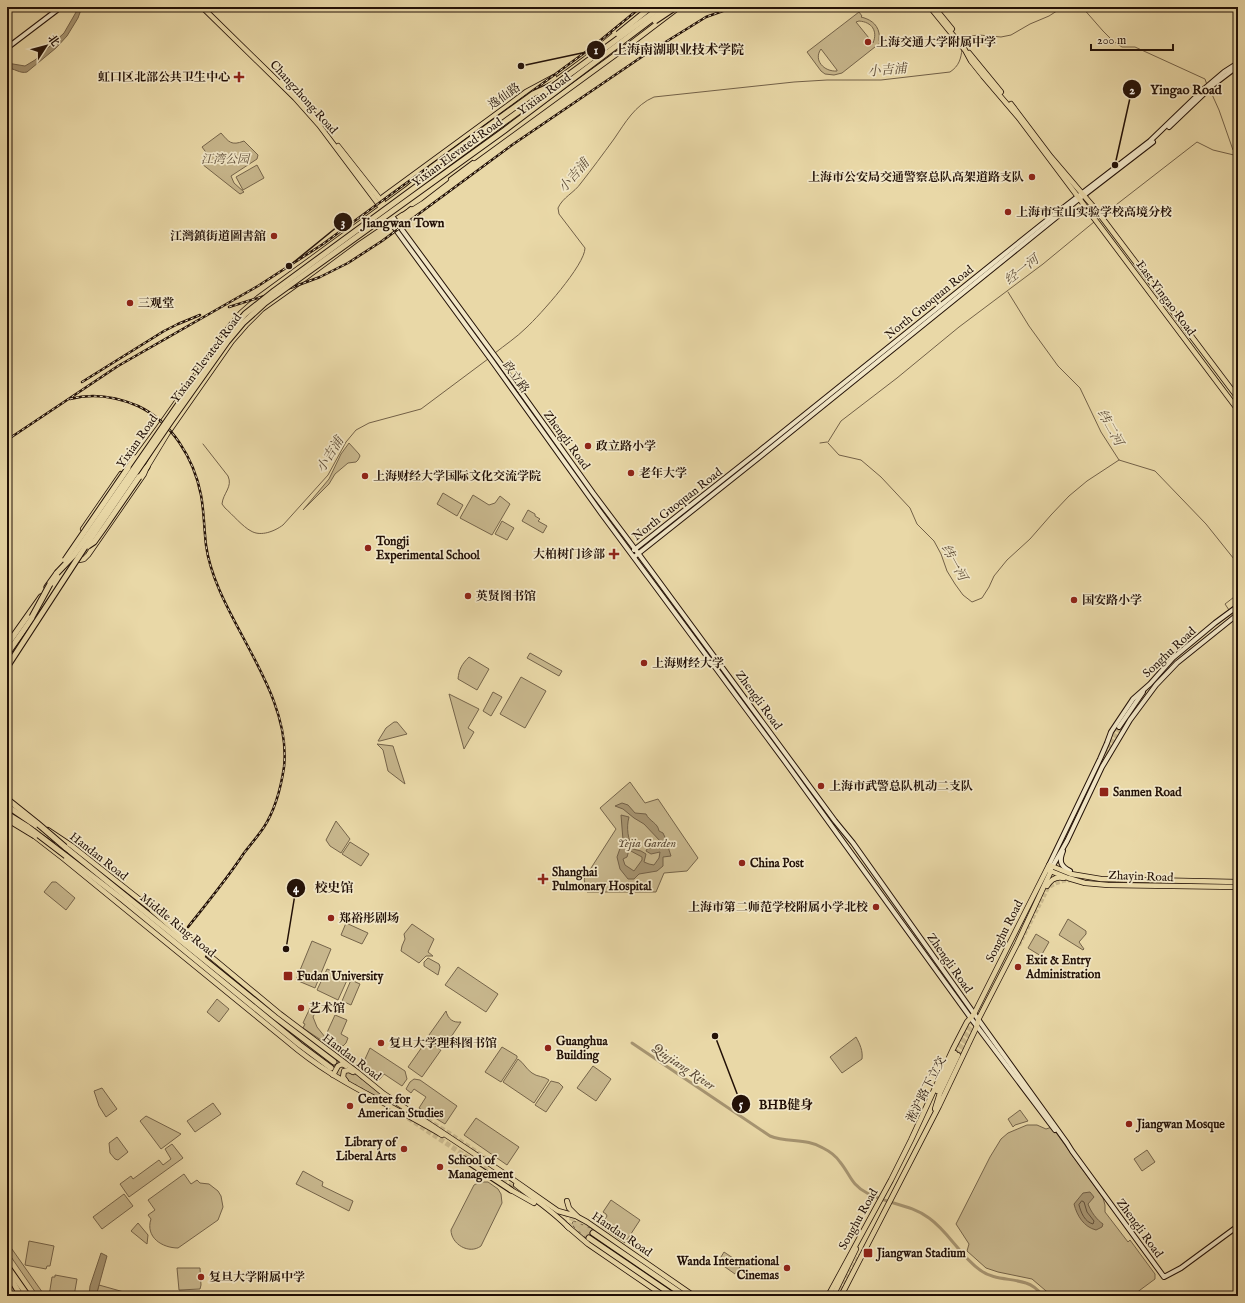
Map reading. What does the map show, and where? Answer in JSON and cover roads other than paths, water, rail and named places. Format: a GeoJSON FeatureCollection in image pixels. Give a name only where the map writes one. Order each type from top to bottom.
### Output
{"type":"FeatureCollection","features":[{"type":"Feature","properties":{"kind":"highway"},"geometry":{"type":"LineString","coordinates":[[591,58],[652,7]]}},
{"type":"Feature","properties":{"kind":"highway","name":"Yixian Elevated Road"},"geometry":{"type":"LineString","coordinates":[[7,654],[32,618],[71,556],[217,348],[242,317],[274,290],[661,7]]}},
{"type":"Feature","properties":{"kind":"highway","name":"Yixian Elevated Road"},"geometry":{"type":"LineString","coordinates":[[7,665],[85,547],[227,342],[248,318],[265,303],[505,130],[636,30],[669,7]]}},
{"type":"Feature","properties":{"kind":"highway"},"geometry":{"type":"LineString","coordinates":[[636,30],[645,27],[677,7]]}},
{"type":"Feature","properties":{"kind":"highway"},"geometry":{"type":"LineString","coordinates":[[409,188],[431,168],[534,94],[554,85]]}},
{"type":"Feature","properties":{"kind":"highway"},"geometry":{"type":"LineString","coordinates":[[402,209],[490,144],[505,130]]}},
{"type":"Feature","properties":{"kind":"highway"},"geometry":{"type":"LineString","coordinates":[[7,645],[135,458]]}},
{"type":"Feature","properties":{"kind":"highway"},"geometry":{"type":"LineString","coordinates":[[85,547],[94,542],[147,467]]}},
{"type":"Feature","properties":{"kind":"highway"},"geometry":{"type":"LineString","coordinates":[[57,573],[71,556]]}},
{"type":"Feature","properties":{"kind":"highway"},"geometry":{"type":"LineString","coordinates":[[32,618],[50,584]]}},
{"type":"Feature","properties":{"kind":"highway"},"geometry":{"type":"LineString","coordinates":[[7,799],[47,831],[64,847]]}},
{"type":"Feature","properties":{"kind":"highway","name":"Middle Ring Road"},"geometry":{"type":"LineString","coordinates":[[7,806],[64,847],[288,1036],[331,1068]]}},
{"type":"Feature","properties":{"kind":"highway","name":"Middle Ring Road"},"geometry":{"type":"LineString","coordinates":[[7,814],[28,827],[125,898],[281,1022],[334,1062]]}},
{"type":"Feature","properties":{"kind":"highway"},"geometry":{"type":"LineString","coordinates":[[7,818],[66,856]]}},
{"type":"Feature","properties":{"kind":"highway"},"geometry":{"type":"LineString","coordinates":[[152,910],[198,950],[227,978]]}},
{"type":"Feature","properties":{"kind":"highway"},"geometry":{"type":"LineString","coordinates":[[464,1159],[512,1190]]}},
{"type":"Feature","properties":{"kind":"highway"},"geometry":{"type":"LineString","coordinates":[[674,1296],[591,1235],[640,1265],[685,1296]]}},
{"type":"Feature","properties":{"kind":"highway"},"geometry":{"type":"LineString","coordinates":[[7,1266],[29,1296]]}},
{"type":"Feature","properties":{"kind":"highway"},"geometry":{"type":"LineString","coordinates":[[7,1272],[21,1296]]}},
{"type":"Feature","properties":{"kind":"main road"},"geometry":{"type":"LineString","coordinates":[[7,48],[61,7]]}},
{"type":"Feature","properties":{"kind":"main road","name":"Changzhong Road"},"geometry":{"type":"LineString","coordinates":[[202,7],[295,98],[319,125],[383,205]]}},
{"type":"Feature","properties":{"kind":"main road","name":"Changzhong Road"},"geometry":{"type":"LineString","coordinates":[[205,7],[292,90],[315,116],[383,205]]}},
{"type":"Feature","properties":{"kind":"main road","name":"逸仙路"},"geometry":{"type":"LineString","coordinates":[[383,205],[383,197],[389,192],[526,92],[550,80],[647,7]]}},
{"type":"Feature","properties":{"kind":"main road","name":"Yixian Road"},"geometry":{"type":"LineString","coordinates":[[71,556],[69,551],[128,464],[135,458],[159,427],[222,336],[241,313],[258,298],[383,205],[409,188],[585,59],[628,24],[652,7]]}},
{"type":"Feature","properties":{"kind":"main road","name":"Yixian Road"},"geometry":{"type":"LineString","coordinates":[[402,209],[407,202],[669,7]]}},
{"type":"Feature","properties":{"kind":"main road","name":"Yixian Road"},"geometry":{"type":"LineString","coordinates":[[7,665],[79,560],[88,556],[144,474],[167,434],[232,341],[246,325],[268,305],[390,217],[420,199],[633,42],[677,7]]}},
{"type":"Feature","properties":{"kind":"main road"},"geometry":{"type":"LineString","coordinates":[[930,7],[958,40]]}},
{"type":"Feature","properties":{"kind":"main road"},"geometry":{"type":"LineString","coordinates":[[934,7],[965,49]]}},
{"type":"Feature","properties":{"kind":"main road","name":"East Yingao Road"},"geometry":{"type":"LineString","coordinates":[[965,49],[1018,112],[1051,157],[1084,194],[1238,398]]}},
{"type":"Feature","properties":{"kind":"main road","name":"East Yingao Road"},"geometry":{"type":"LineString","coordinates":[[965,49],[971,61],[1018,117],[1238,410]]}},
{"type":"Feature","properties":{"kind":"main road","name":"North Guoquan Road"},"geometry":{"type":"LineString","coordinates":[[632,555],[1042,224],[1079,198],[1160,136],[1212,84],[1238,63]]}},
{"type":"Feature","properties":{"kind":"main road","name":"North Guoquan Road"},"geometry":{"type":"LineString","coordinates":[[1212,84],[1238,66]]}},
{"type":"Feature","properties":{"kind":"main road","name":"政立路"},"geometry":{"type":"LineString","coordinates":[[383,205],[396,230],[632,555]]}},
{"type":"Feature","properties":{"kind":"main road","name":"Zhengli Road"},"geometry":{"type":"LineString","coordinates":[[390,217],[491,351],[593,493],[835,821],[853,843],[972,1016],[977,1026],[1065,1144],[1072,1151]]}},
{"type":"Feature","properties":{"kind":"main road"},"geometry":{"type":"LineString","coordinates":[[159,427],[165,427],[167,434]]}},
{"type":"Feature","properties":{"kind":"main road","name":"Zhengli Road"},"geometry":{"type":"LineString","coordinates":[[632,555],[972,1016],[978,1020],[1164,1277],[1181,1268],[1238,1226]]}},
{"type":"Feature","properties":{"kind":"main road"},"geometry":{"type":"LineString","coordinates":[[7,650],[71,556]]}},
{"type":"Feature","properties":{"kind":"main road","name":"Songhu Road"},"geometry":{"type":"LineString","coordinates":[[828,1296],[891,1180],[953,1049],[1050,868],[1108,743],[1111,732],[1133,699],[1150,684],[1173,658],[1238,606]]}},
{"type":"Feature","properties":{"kind":"main road","name":"Songhu Road"},"geometry":{"type":"LineString","coordinates":[[841,1296],[931,1120],[977,1026],[978,1020],[1042,892],[1050,868],[1067,841],[1110,752],[1130,720],[1156,685],[1177,663],[1238,614]]}},
{"type":"Feature","properties":{"kind":"main road"},"geometry":{"type":"LineString","coordinates":[[1150,684],[1137,700],[1121,728],[1156,685]]}},
{"type":"Feature","properties":{"kind":"main road","name":"Handan Road"},"geometry":{"type":"LineString","coordinates":[[7,803],[72,846],[188,938],[302,1032],[380,1091],[558,1211],[582,1219],[694,1296]]}},
{"type":"Feature","properties":{"kind":"main road","name":"Handan Road"},"geometry":{"type":"LineString","coordinates":[[7,806],[17,809]]}},
{"type":"Feature","properties":{"kind":"main road"},"geometry":{"type":"LineString","coordinates":[[14,819],[20,822],[25,820],[24,816],[17,809]]}},
{"type":"Feature","properties":{"kind":"main road","name":"Handan Road"},"geometry":{"type":"LineString","coordinates":[[7,814],[287,1041],[333,1075],[417,1120],[485,1164],[514,1183],[556,1215],[569,1228]]}},
{"type":"Feature","properties":{"kind":"main road","name":"Handan Road"},"geometry":{"type":"LineString","coordinates":[[7,818],[26,829]]}},
{"type":"Feature","properties":{"kind":"main road"},"geometry":{"type":"LineString","coordinates":[[31,824],[53,840],[72,846]]}},
{"type":"Feature","properties":{"kind":"main road"},"geometry":{"type":"LineString","coordinates":[[1067,841],[1060,859],[1060,863],[1065,869],[1077,875]]}},
{"type":"Feature","properties":{"kind":"main road","name":"Zhayin Road"},"geometry":{"type":"LineString","coordinates":[[1050,868],[1071,874],[1101,878],[1238,882]]}},
{"type":"Feature","properties":{"kind":"main road","name":"Zhayin Road"},"geometry":{"type":"LineString","coordinates":[[1050,868],[1085,883],[1108,885],[1238,887]]}},
{"type":"Feature","properties":{"kind":"main road"},"geometry":{"type":"LineString","coordinates":[[1042,892],[1049,883],[1056,878],[1078,881]]}},
{"type":"Feature","properties":{"kind":"main road"},"geometry":{"type":"LineString","coordinates":[[1176,880],[1117,882],[1198,887]]}},
{"type":"Feature","properties":{"kind":"main road"},"geometry":{"type":"LineString","coordinates":[[1225,882],[1232,883],[1232,886],[1230,887]]}},
{"type":"Feature","properties":{"kind":"main road","name":"淞沪路下立交"},"geometry":{"type":"LineString","coordinates":[[914,1133],[957,1054],[940,1093],[931,1120]]}},
{"type":"Feature","properties":{"kind":"main road"},"geometry":{"type":"LineString","coordinates":[[333,1075],[337,1066],[342,1064],[366,1079]]}},
{"type":"Feature","properties":{"kind":"main road"},"geometry":{"type":"LineString","coordinates":[[347,1082],[344,1079],[343,1074],[345,1071],[349,1070],[380,1091]]}},
{"type":"Feature","properties":{"kind":"main road","name":"Handan Road"},"geometry":{"type":"LineString","coordinates":[[512,1190],[537,1205],[588,1244],[664,1296]]}},
{"type":"Feature","properties":{"kind":"main road"},"geometry":{"type":"LineString","coordinates":[[567,1201],[570,1210],[582,1219]]}},
{"type":"Feature","properties":{"kind":"main road"},"geometry":{"type":"LineString","coordinates":[[833,1296],[853,1256],[860,1238]]}},
{"type":"Feature","properties":{"kind":"main road"},"geometry":{"type":"LineString","coordinates":[[7,1262],[29,1296]]}},
{"type":"Feature","properties":{"kind":"main road"},"geometry":{"type":"LineString","coordinates":[[7,1277],[21,1296]]}},
{"type":"Feature","properties":{"kind":"water"},"geometry":{"type":"Polygon","coordinates":[[[79,7],[82,7],[78,18],[67,36],[56,48],[27,72],[7,68],[7,63],[25,66],[35,60],[64,33],[79,7]]]}},
{"type":"Feature","properties":{"kind":"water"},"geometry":{"type":"Polygon","coordinates":[[[622,803],[628,805],[635,813],[646,814],[657,826],[659,831],[663,833],[671,856],[663,857],[663,866],[657,871],[639,874],[634,879],[628,879],[620,869],[617,857],[623,840],[621,815],[629,817],[628,833],[630,841],[633,849],[646,854],[644,862],[654,865],[659,858],[660,852],[651,854],[646,851],[647,849],[660,845],[661,842],[644,824],[623,809],[615,806],[622,803]],[[629,850],[627,857],[623,859],[625,865],[634,871],[642,860],[642,857],[629,850]]]}},
{"type":"Feature","properties":{"kind":"water"},"geometry":{"type":"Polygon","coordinates":[[[1090,1192],[1094,1197],[1088,1204],[1094,1216],[1103,1224],[1102,1227],[1096,1230],[1085,1224],[1077,1213],[1074,1204],[1083,1193],[1090,1192]]]}},
{"type":"Feature","properties":{"kind":"water"},"geometry":{"type":"Polygon","coordinates":[[[101,1253],[107,1256],[96,1296],[89,1296],[90,1286],[101,1253]]]}},
{"type":"Feature","properties":{"kind":"waterway","name":"小吉浦"},"geometry":{"type":"LineString","coordinates":[[962,43],[971,36],[979,35],[1001,37],[1011,35],[1030,24],[1049,16],[1063,7]]}},
{"type":"Feature","properties":{"kind":"waterway","name":"小吉浦"},"geometry":{"type":"LineString","coordinates":[[1082,7],[1103,31],[1113,41],[1122,47],[1135,47],[1205,79],[1207,85]]}},
{"type":"Feature","properties":{"kind":"waterway","name":"小吉浦"},"geometry":{"type":"LineString","coordinates":[[495,353],[519,335],[533,322],[561,290],[578,266],[585,248],[559,214],[558,208],[560,204],[581,183],[626,121],[647,100],[654,97],[794,82],[827,80],[881,80],[950,72],[959,62],[962,49]]}},
{"type":"Feature","properties":{"kind":"waterway","name":"小吉浦"},"geometry":{"type":"LineString","coordinates":[[1210,90],[1219,110],[1233,150],[1238,154]]}},
{"type":"Feature","properties":{"kind":"waterway","name":"经一河"},"geometry":{"type":"LineString","coordinates":[[1103,215],[1197,142],[1213,150],[1238,156]]}},
{"type":"Feature","properties":{"kind":"waterway","name":"经一河"},"geometry":{"type":"LineString","coordinates":[[828,442],[841,421],[897,378],[959,327],[1043,264],[1094,222]]}},
{"type":"Feature","properties":{"kind":"waterway","name":"纬二河"},"geometry":{"type":"LineString","coordinates":[[1008,292],[1029,326],[1058,366],[1080,388],[1101,432],[1119,460],[1155,471],[1206,524],[1238,564]]}},
{"type":"Feature","properties":{"kind":"waterway","name":"小吉浦"},"geometry":{"type":"LineString","coordinates":[[203,444],[228,476],[229,487],[222,504],[241,524],[248,529],[255,533],[268,532],[283,525],[328,475],[346,442],[356,430],[369,423],[421,409],[488,359]]}},
{"type":"Feature","properties":{"kind":"waterway"},"geometry":{"type":"LineString","coordinates":[[820,443],[827,442]]}},
{"type":"Feature","properties":{"kind":"waterway","name":"纬一河"},"geometry":{"type":"LineString","coordinates":[[828,443],[839,455],[861,460],[881,477],[910,508],[917,524],[934,541],[941,554],[947,571],[955,584],[963,595],[972,602],[982,598],[994,576],[1007,560],[1030,539],[1069,496],[1087,481],[1119,460]]}},
{"type":"Feature","properties":{"kind":"waterway","name":"纬二河"},"geometry":{"type":"LineString","coordinates":[[1229,610],[1225,604],[1238,594]]}},
{"type":"Feature","properties":{"kind":"waterway","name":"Qiujiang River"},"geometry":{"type":"LineString","coordinates":[[632,1043],[770,1136],[810,1143],[828,1151],[838,1160],[854,1183],[862,1190],[882,1200],[922,1213],[943,1230],[966,1258],[980,1270],[991,1276],[1029,1284],[1036,1288],[1043,1296]]}},
{"type":"Feature","properties":{"kind":"tunnel"},"geometry":{"type":"LineString","coordinates":[[1107,747],[1119,727]]}},
{"type":"Feature","properties":{"kind":"tunnel"},"geometry":{"type":"LineString","coordinates":[[1107,754],[1122,729]]}},
{"type":"Feature","properties":{"kind":"tunnel"},"geometry":{"type":"LineString","coordinates":[[1019,945],[1047,890],[1059,858]]}},
{"type":"Feature","properties":{"kind":"tunnel"},"geometry":{"type":"LineString","coordinates":[[1073,878],[1093,880]]}},
{"type":"Feature","properties":{"kind":"tunnel"},"geometry":{"type":"LineString","coordinates":[[1040,895],[1054,884],[1072,880]]}},
{"type":"Feature","properties":{"kind":"tunnel"},"geometry":{"type":"LineString","coordinates":[[955,1053],[974,1017]]}},
{"type":"Feature","properties":{"kind":"tunnel"},"geometry":{"type":"LineString","coordinates":[[958,1055],[977,1021]]}},
{"type":"Feature","properties":{"kind":"tunnel"},"geometry":{"type":"LineString","coordinates":[[337,1064],[372,1086]]}},
{"type":"Feature","properties":{"kind":"tunnel"},"geometry":{"type":"LineString","coordinates":[[332,1068],[368,1093]]}},
{"type":"Feature","properties":{"kind":"tunnel"},"geometry":{"type":"LineString","coordinates":[[402,1114],[529,1198]]}},
{"type":"Feature","properties":{"kind":"tunnel"},"geometry":{"type":"LineString","coordinates":[[427,1120],[492,1163]]}},
{"type":"Feature","properties":{"kind":"tunnel"},"geometry":{"type":"LineString","coordinates":[[564,1213],[593,1233]]}},
{"type":"Feature","properties":{"kind":"tunnel"},"geometry":{"type":"LineString","coordinates":[[562,1220],[589,1238]]}},
{"type":"Feature","properties":{"kind":"tunnel"},"geometry":{"type":"LineString","coordinates":[[838,1296],[860,1255]]}},
{"type":"Feature","properties":{"kind":"railway"},"geometry":{"type":"LineString","coordinates":[[7,440],[118,366],[258,286],[323,244],[591,48],[641,7]]}},
{"type":"Feature","properties":{"kind":"railway"},"geometry":{"type":"LineString","coordinates":[[229,307],[293,287],[320,277],[348,263],[382,241],[512,145],[643,56],[706,17],[734,7]]}},
{"type":"Feature","properties":{"kind":"railway"},"geometry":{"type":"LineString","coordinates":[[82,382],[164,331],[200,315]]}},
{"type":"Feature","properties":{"kind":"railway"},"geometry":{"type":"LineString","coordinates":[[70,399],[96,396],[122,400],[138,406],[161,422],[180,443],[198,481],[202,501],[205,539],[209,562],[229,610],[263,675],[273,698],[280,721],[284,744],[284,767],[279,790],[268,820],[224,882],[188,927]]}},
{"type":"Feature","properties":{"kind":"place","name":"上海交通大学附属中学"},"geometry":{"type":"Point","coordinates":[868,42]}},
{"type":"Feature","properties":{"kind":"place","name":"上海南湖职业技术学院"},"geometry":{"type":"Point","coordinates":[521,66]}},
{"type":"Feature","properties":{"kind":"place","name":"虹口区北部公共卫生中心"},"geometry":{"type":"Point","coordinates":[239,77]}},
{"type":"Feature","properties":{"kind":"place","name":"Yingao Road"},"geometry":{"type":"Point","coordinates":[1115,165]}},
{"type":"Feature","properties":{"kind":"place","name":"上海市公安局交通警察总队高架道路支队"},"geometry":{"type":"Point","coordinates":[1032,177]}},
{"type":"Feature","properties":{"kind":"place","name":"上海市宝山实验学校高境分校"},"geometry":{"type":"Point","coordinates":[1008,212]}},
{"type":"Feature","properties":{"kind":"place","name":"江灣鎮街道圖書舘"},"geometry":{"type":"Point","coordinates":[274,236]}},
{"type":"Feature","properties":{"kind":"place","name":"Jiangwan Town"},"geometry":{"type":"Point","coordinates":[289,266]}},
{"type":"Feature","properties":{"kind":"place","name":"三观堂"},"geometry":{"type":"Point","coordinates":[130,303]}},
{"type":"Feature","properties":{"kind":"place","name":"政立路小学"},"geometry":{"type":"Point","coordinates":[588,446]}},
{"type":"Feature","properties":{"kind":"place","name":"老年大学"},"geometry":{"type":"Point","coordinates":[631,473]}},
{"type":"Feature","properties":{"kind":"place","name":"上海财经大学国际文化交流学院"},"geometry":{"type":"Point","coordinates":[365,476]}},
{"type":"Feature","properties":{"kind":"place","name":"Tongji Experimental School"},"geometry":{"type":"Point","coordinates":[368,548]}},
{"type":"Feature","properties":{"kind":"place","name":"大柏树门诊部"},"geometry":{"type":"Point","coordinates":[614,554]}},
{"type":"Feature","properties":{"kind":"place","name":"英贤图书馆"},"geometry":{"type":"Point","coordinates":[468,596]}},
{"type":"Feature","properties":{"kind":"place","name":"国安路小学"},"geometry":{"type":"Point","coordinates":[1074,600]}},
{"type":"Feature","properties":{"kind":"place","name":"上海财经大学"},"geometry":{"type":"Point","coordinates":[644,663]}},
{"type":"Feature","properties":{"kind":"place","name":"上海市武警总队机动二支队"},"geometry":{"type":"Point","coordinates":[821,786]}},
{"type":"Feature","properties":{"kind":"place","name":"Sanmen Road"},"geometry":{"type":"Point","coordinates":[1104,792]}},
{"type":"Feature","properties":{"kind":"place","name":"China Post"},"geometry":{"type":"Point","coordinates":[742,863]}},
{"type":"Feature","properties":{"kind":"place","name":"Shanghai Pulmonary Hospital"},"geometry":{"type":"Point","coordinates":[543,879]}},
{"type":"Feature","properties":{"kind":"place","name":"上海市第二师范学校附属小学北校"},"geometry":{"type":"Point","coordinates":[876,907]}},
{"type":"Feature","properties":{"kind":"place","name":"郑裕彤剧场‌"},"geometry":{"type":"Point","coordinates":[331,918]}},
{"type":"Feature","properties":{"kind":"place","name":"校史馆"},"geometry":{"type":"Point","coordinates":[286,949]}},
{"type":"Feature","properties":{"kind":"place","name":"Exit & Entry Administration"},"geometry":{"type":"Point","coordinates":[1018,967]}},
{"type":"Feature","properties":{"kind":"place","name":"Fudan University"},"geometry":{"type":"Point","coordinates":[288,976]}},
{"type":"Feature","properties":{"kind":"place","name":"艺术馆"},"geometry":{"type":"Point","coordinates":[301,1008]}},
{"type":"Feature","properties":{"kind":"place","name":"BHB健身"},"geometry":{"type":"Point","coordinates":[715,1036]}},
{"type":"Feature","properties":{"kind":"place","name":"复旦大学理科图书馆"},"geometry":{"type":"Point","coordinates":[381,1043]}},
{"type":"Feature","properties":{"kind":"place","name":"Guanghua Building"},"geometry":{"type":"Point","coordinates":[548,1048]}},
{"type":"Feature","properties":{"kind":"place","name":"Center for American Studies"},"geometry":{"type":"Point","coordinates":[350,1106]}},
{"type":"Feature","properties":{"kind":"place","name":"Jiangwan Mosque"},"geometry":{"type":"Point","coordinates":[1129,1124]}},
{"type":"Feature","properties":{"kind":"place","name":"Library of Liberal Arts"},"geometry":{"type":"Point","coordinates":[404,1149]}},
{"type":"Feature","properties":{"kind":"place","name":"School of Management"},"geometry":{"type":"Point","coordinates":[440,1167]}},
{"type":"Feature","properties":{"kind":"place","name":"Jiangwan Stadium"},"geometry":{"type":"Point","coordinates":[868,1253]}},
{"type":"Feature","properties":{"kind":"place","name":"Wanda International Cinemas"},"geometry":{"type":"Point","coordinates":[787,1268]}},
{"type":"Feature","properties":{"kind":"place","name":"复旦大学附属中学"},"geometry":{"type":"Point","coordinates":[201,1277]}},
{"type":"Feature","properties":{"kind":"park label","name":"江湾公园"},"geometry":{"type":"Point","coordinates":[225,159]}},
{"type":"Feature","properties":{"kind":"park label","name":"Yejia Garden"},"geometry":{"type":"Point","coordinates":[647,843]}}]}
